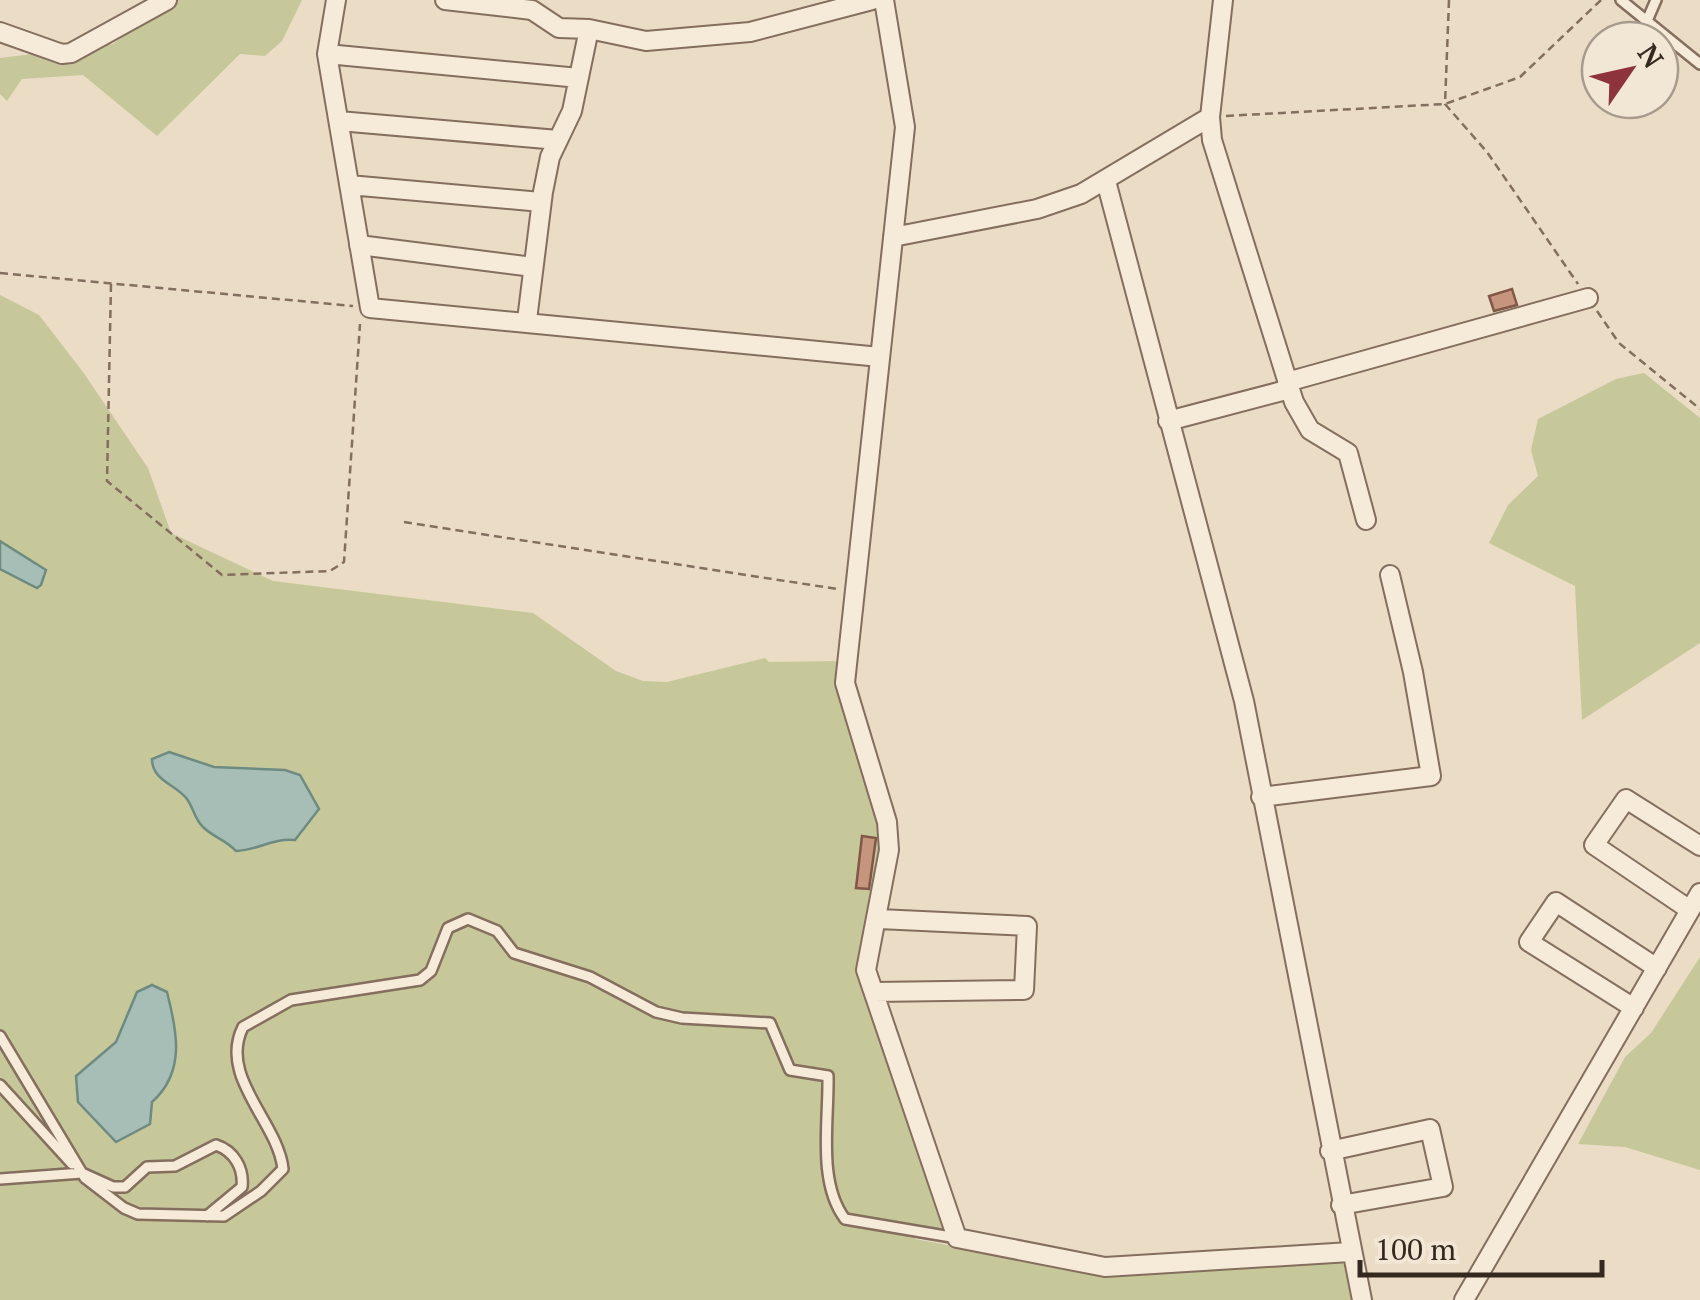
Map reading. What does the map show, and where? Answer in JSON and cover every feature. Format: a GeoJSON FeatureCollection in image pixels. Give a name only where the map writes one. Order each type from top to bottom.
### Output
{"type":"FeatureCollection","features":[{"type":"Feature","properties":{"kind":"street"},"geometry":{"type":"LineString","coordinates":[[0,32],[71,53],[167,0]]}},
{"type":"Feature","properties":{"kind":"street"},"geometry":{"type":"LineString","coordinates":[[336,0],[327,54],[370,308],[527,320],[880,357]]}},
{"type":"Feature","properties":{"kind":"street"},"geometry":{"type":"LineString","coordinates":[[446,0],[532,10],[560,28],[590,29],[646,42],[750,32],[872,0]]}},
{"type":"Feature","properties":{"kind":"street"},"geometry":{"type":"LineString","coordinates":[[884,0],[905,127],[845,683],[887,822],[890,850],[866,970],[957,1238],[1105,1266],[1350,1252]]}},
{"type":"Feature","properties":{"kind":"street"},"geometry":{"type":"LineString","coordinates":[[1224,0],[1210,118],[1212,140],[1289,386],[1310,430],[1348,454],[1366,520]]}},
{"type":"Feature","properties":{"kind":"street"},"geometry":{"type":"LineString","coordinates":[[527,320],[541,202],[590,29]]}},
{"type":"Feature","properties":{"kind":"street"},"geometry":{"type":"LineString","coordinates":[[327,54],[579,78]]}},
{"type":"Feature","properties":{"kind":"street"},"geometry":{"type":"LineString","coordinates":[[893,238],[1037,209],[1106,181],[1210,118]]}},
{"type":"Feature","properties":{"kind":"street"},"geometry":{"type":"LineString","coordinates":[[338,122],[558,140]]}},
{"type":"Feature","properties":{"kind":"street"},"geometry":{"type":"LineString","coordinates":[[1106,181],[1244,701],[1362,1300]]}},
{"type":"Feature","properties":{"kind":"street"},"geometry":{"type":"LineString","coordinates":[[349,185],[541,202]]}},
{"type":"Feature","properties":{"kind":"street"},"geometry":{"type":"LineString","coordinates":[[359,245],[532,267]]}},
{"type":"Feature","properties":{"kind":"street"},"geometry":{"type":"LineString","coordinates":[[1168,421],[1588,298]]}},
{"type":"Feature","properties":{"kind":"street"},"geometry":{"type":"LineString","coordinates":[[1262,798],[1430,776],[1413,672],[1390,574]]}},
{"type":"Feature","properties":{"kind":"street"},"geometry":{"type":"LineString","coordinates":[[1464,1300],[1695,902],[1594,845],[1626,799],[1700,846]]}},
{"type":"Feature","properties":{"kind":"street"},"geometry":{"type":"LineString","coordinates":[[1634,1008],[1529,942],[1556,902],[1657,968]]}},
{"type":"Feature","properties":{"kind":"street"},"geometry":{"type":"LineString","coordinates":[[874,992],[1024,990],[1027,926],[879,918]]}},
{"type":"Feature","properties":{"kind":"street"},"geometry":{"type":"LineString","coordinates":[[1330,1151],[1430,1129],[1444,1187],[1341,1206]]}},
{"type":"Feature","properties":{"kind":"lane"},"geometry":{"type":"LineString","coordinates":[[1621,0],[1643,20]]}},
{"type":"Feature","properties":{"kind":"lane"},"geometry":{"type":"LineString","coordinates":[[1680,49],[1700,64]]}},
{"type":"Feature","properties":{"kind":"lane"},"geometry":{"type":"LineString","coordinates":[[0,1085],[80,1172],[124,1208],[138,1214],[207,1216],[235,1210],[277,1178],[282,1169],[280,1148],[241,1074],[236,1048],[243,1027],[290,1000],[420,980],[432,971],[448,928],[468,920],[497,931],[514,953],[590,977],[656,1012],[770,1023],[790,1070],[828,1076],[829,1182],[834,1205],[845,1219],[957,1238]]}},
{"type":"Feature","properties":{"kind":"lane"},"geometry":{"type":"LineString","coordinates":[[0,1036],[80,1172]]}},
{"type":"Feature","properties":{"kind":"lane"},"geometry":{"type":"LineString","coordinates":[[0,1178],[80,1172],[125,1187],[147,1168],[176,1166],[216,1145],[225,1148],[243,1176],[242,1187],[207,1216]]}},
{"type":"Feature","properties":{"kind":"path"},"geometry":{"type":"LineString","coordinates":[[1448,0],[1445,104],[1488,152],[1619,343],[1700,409]]}},
{"type":"Feature","properties":{"kind":"path"},"geometry":{"type":"LineString","coordinates":[[1210,118],[1445,104],[1520,77],[1601,0]]}},
{"type":"Feature","properties":{"kind":"path"},"geometry":{"type":"LineString","coordinates":[[0,273],[361,307],[344,562],[330,571],[222,574],[108,481],[111,284]]}},
{"type":"Feature","properties":{"kind":"path"},"geometry":{"type":"LineString","coordinates":[[404,522],[854,592]]}},
{"type":"Feature","properties":{"kind":"green space"},"geometry":{"type":"Polygon","coordinates":[[[170,0],[302,0],[282,41],[265,56],[240,54],[157,136],[83,75],[22,79],[7,101],[0,94],[0,58],[113,44],[170,0]]]}},
{"type":"Feature","properties":{"kind":"green space"},"geometry":{"type":"Polygon","coordinates":[[[0,295],[39,315],[83,372],[148,468],[171,533],[273,581],[533,613],[616,671],[643,681],[667,682],[765,658],[769,662],[839,661],[879,792],[883,859],[858,962],[947,1228],[945,1232],[916,1232],[915,1239],[1116,1276],[1336,1259],[1346,1266],[1354,1300],[0,1300],[0,295]]]}},
{"type":"Feature","properties":{"kind":"green space"},"geometry":{"type":"Polygon","coordinates":[[[1644,373],[1700,418],[1700,643],[1582,720],[1575,586],[1489,543],[1508,505],[1538,476],[1531,450],[1538,419],[1616,379],[1644,373]]]}},
{"type":"Feature","properties":{"kind":"green space"},"geometry":{"type":"Polygon","coordinates":[[[1700,957],[1700,1170],[1625,1147],[1578,1144],[1625,1057],[1651,1033],[1700,957]]]}},
{"type":"Feature","properties":{"kind":"shaded area"},"geometry":{"type":"Polygon","coordinates":[[[0,541],[46,570],[41,585],[37,588],[0,569],[0,541]]]}},
{"type":"Feature","properties":{"kind":"shaded area"},"geometry":{"type":"Polygon","coordinates":[[[169,752],[214,767],[285,770],[300,775],[319,809],[295,840],[236,851],[203,827],[187,799],[156,772],[152,759],[169,752]]]}},
{"type":"Feature","properties":{"kind":"shaded area"},"geometry":{"type":"Polygon","coordinates":[[[152,985],[167,992],[176,1036],[174,1064],[170,1078],[152,1102],[150,1124],[116,1142],[78,1102],[76,1076],[116,1042],[137,992],[152,985]]]}},
{"type":"Feature","properties":{"kind":"building"},"geometry":{"type":"Polygon","coordinates":[[[1512,289],[1517,305],[1494,311],[1489,296],[1512,289]]]}},
{"type":"Feature","properties":{"kind":"building"},"geometry":{"type":"Polygon","coordinates":[[[862,836],[876,838],[869,889],[856,888],[862,836]]]}}]}
